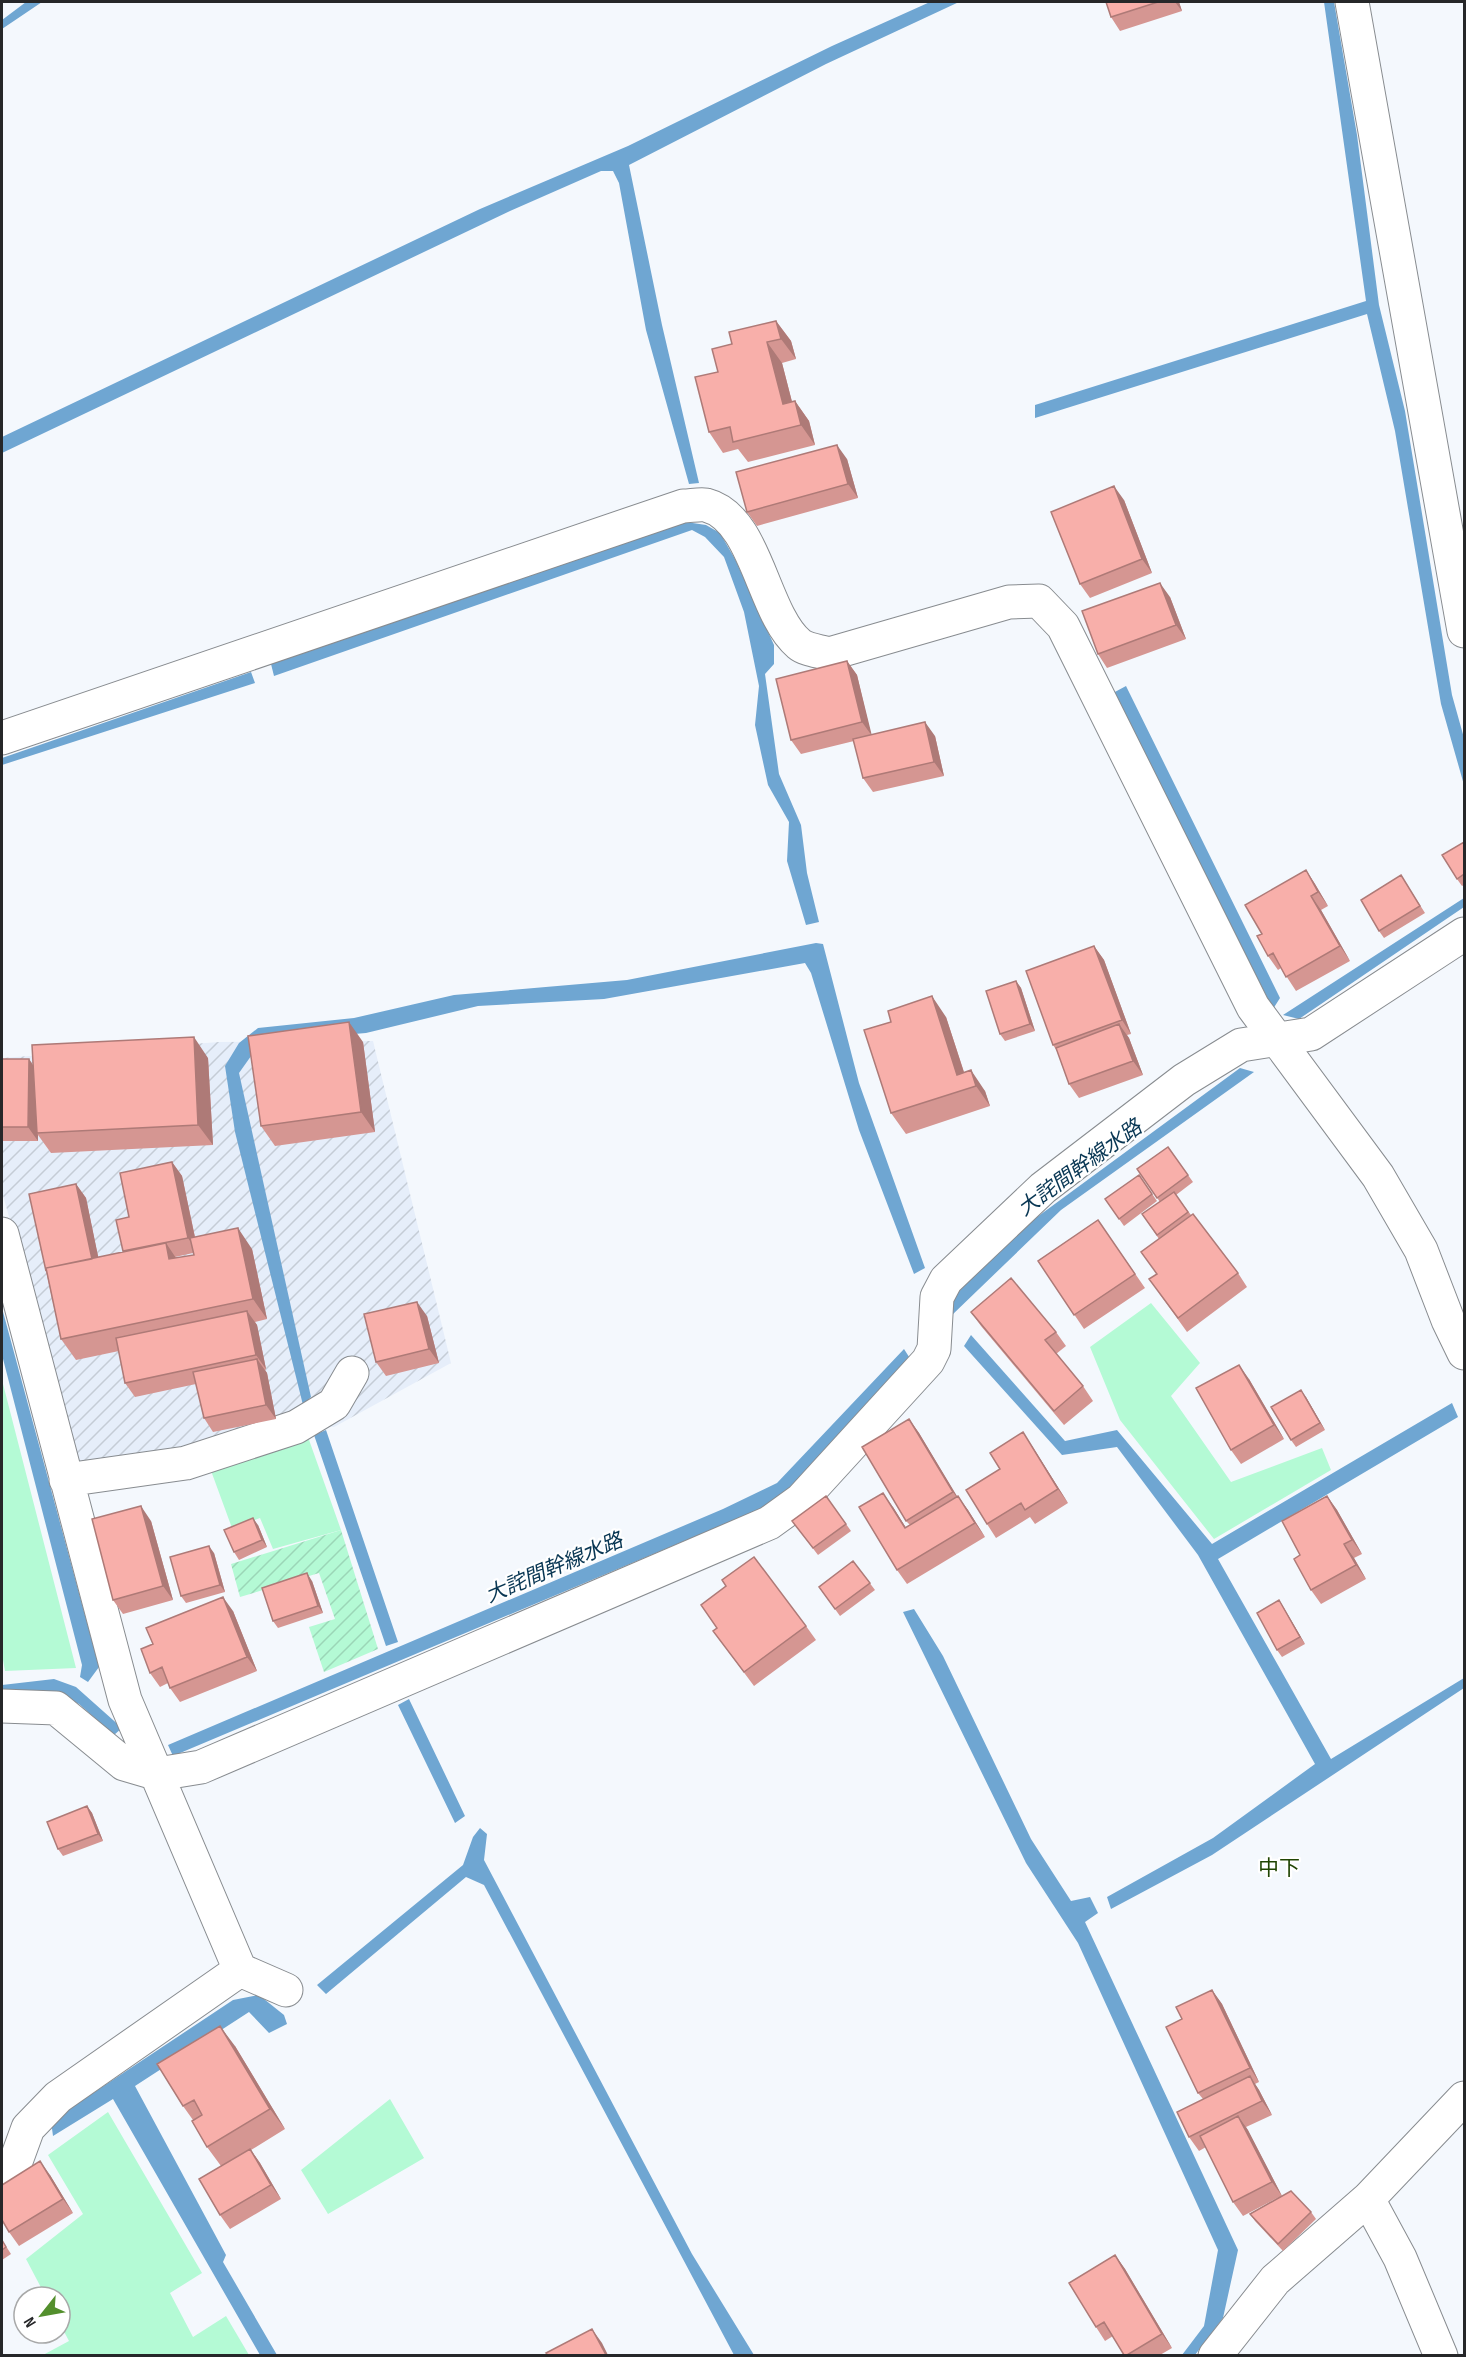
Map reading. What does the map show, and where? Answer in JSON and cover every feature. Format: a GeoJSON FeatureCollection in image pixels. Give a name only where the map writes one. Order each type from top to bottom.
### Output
{"type":"FeatureCollection","features":[{"type":"Feature","properties":{"kind":"street"},"geometry":{"type":"LineString","coordinates":[[1352,2],[1464,631]]}},
{"type":"Feature","properties":{"kind":"street"},"geometry":{"type":"LineString","coordinates":[[2,738],[683,506],[706,505],[729,519],[744,541],[787,631],[800,646],[829,654],[1009,602],[1039,601],[1063,626],[1253,1007],[1378,1176],[1421,1250],[1448,1320],[1464,1353]]}},
{"type":"Feature","properties":{"kind":"street"},"geometry":{"type":"LineString","coordinates":[[2,1706],[56,1708],[124,1764],[158,1774],[201,1767],[769,1523],[801,1500],[928,1361],[934,1349],[937,1297],[946,1280],[1043,1188],[1184,1080],[1241,1045],[1311,1034],[1464,934]]}},
{"type":"Feature","properties":{"kind":"street"},"geometry":{"type":"LineString","coordinates":[[2,1234],[125,1700],[240,1970],[286,1990]]}},
{"type":"Feature","properties":{"kind":"street"},"geometry":{"type":"LineString","coordinates":[[66,1480],[186,1463],[296,1427],[334,1404],[352,1372]]}},
{"type":"Feature","properties":{"kind":"street"},"geometry":{"type":"LineString","coordinates":[[2,2180],[16,2161],[28,2128],[58,2097],[240,1970]]}},
{"type":"Feature","properties":{"kind":"street"},"geometry":{"type":"LineString","coordinates":[[1215,2355],[1275,2280],[1368,2199],[1464,2098]]}},
{"type":"Feature","properties":{"kind":"street"},"geometry":{"type":"LineString","coordinates":[[1368,2199],[1400,2258],[1441,2355]]}},
{"type":"Feature","properties":{"kind":"shaded area"},"geometry":{"type":"Polygon","coordinates":[[[373,1041],[451,1363],[334,1427],[287,1424],[179,1454],[79,1463],[2,1192],[2,1058],[219,1042],[373,1041]]]}},
{"type":"Feature","properties":{"kind":"green space"},"geometry":{"type":"Polygon","coordinates":[[[1151,1303],[1200,1363],[1171,1396],[1231,1482],[1322,1448],[1331,1470],[1214,1539],[1120,1420],[1090,1347],[1151,1303]]]}},
{"type":"Feature","properties":{"kind":"green space"},"geometry":{"type":"Polygon","coordinates":[[[2,1380],[76,1668],[5,1671],[2,1654],[2,1380]]]}},
{"type":"Feature","properties":{"kind":"green space"},"geometry":{"type":"Polygon","coordinates":[[[308,1437],[341,1530],[273,1549],[260,1518],[232,1528],[210,1468],[308,1437]]]}},
{"type":"Feature","properties":{"kind":"green space"},"geometry":{"type":"Polygon","coordinates":[[[341,1530],[378,1649],[324,1672],[309,1627],[335,1619],[319,1573],[240,1597],[231,1564],[341,1530]]]}},
{"type":"Feature","properties":{"kind":"green space"},"geometry":{"type":"Polygon","coordinates":[[[390,2099],[424,2158],[328,2214],[301,2170],[390,2099]]]}},
{"type":"Feature","properties":{"kind":"green space"},"geometry":{"type":"Polygon","coordinates":[[[108,2112],[202,2273],[170,2293],[193,2337],[226,2316],[249,2355],[43,2355],[62,2345],[72,2345],[72,2285],[40,2285],[26,2259],[83,2214],[48,2155],[108,2112]]]}},
{"type":"Feature","properties":{"kind":"water"},"geometry":{"type":"Polygon","coordinates":[[[26,2],[42,2],[2,29],[2,20],[26,2]]]}},
{"type":"Feature","properties":{"kind":"water"},"geometry":{"type":"Polygon","coordinates":[[[930,2],[959,2],[826,64],[629,165],[662,325],[699,483],[689,484],[646,330],[619,183],[613,171],[601,171],[510,211],[2,453],[2,437],[480,209],[628,146],[832,46],[930,2]]]}},
{"type":"Feature","properties":{"kind":"water"},"geometry":{"type":"Polygon","coordinates":[[[1324,2],[1334,2],[1357,135],[1379,305],[1405,411],[1452,695],[1464,738],[1464,785],[1441,704],[1395,431],[1367,314],[1035,418],[1035,405],[1366,301],[1324,2]]]}},
{"type":"Feature","properties":{"kind":"water"},"geometry":{"type":"Polygon","coordinates":[[[686,522],[706,525],[720,533],[735,559],[774,645],[774,664],[765,674],[779,774],[801,825],[807,873],[819,922],[806,925],[787,861],[789,822],[768,785],[755,725],[759,686],[744,612],[724,557],[705,537],[692,530],[274,676],[271,664],[686,522]]]}},
{"type":"Feature","properties":{"kind":"water"},"geometry":{"type":"Polygon","coordinates":[[[251,672],[255,683],[2,765],[2,758],[251,672]]]}},
{"type":"Feature","properties":{"kind":"water"},"geometry":{"type":"Polygon","coordinates":[[[1126,686],[1280,998],[1273,1009],[1113,693],[1126,686]]]}},
{"type":"Feature","properties":{"kind":"water"},"geometry":{"type":"Polygon","coordinates":[[[1464,898],[1464,907],[1299,1019],[1283,1015],[1464,898]]]}},
{"type":"Feature","properties":{"kind":"water"},"geometry":{"type":"Polygon","coordinates":[[[816,943],[823,944],[859,1083],[925,1268],[914,1274],[859,1130],[811,973],[805,963],[604,999],[478,1006],[366,1033],[261,1042],[239,1073],[311,1397],[303,1405],[235,1132],[225,1066],[239,1043],[258,1028],[354,1018],[454,995],[627,980],[816,943]]]}},
{"type":"Feature","properties":{"kind":"water"},"geometry":{"type":"Polygon","coordinates":[[[1240,1068],[1254,1072],[1061,1210],[951,1316],[945,1306],[1014,1234],[1240,1068]]]}},
{"type":"Feature","properties":{"kind":"water"},"geometry":{"type":"Polygon","coordinates":[[[2,1308],[99,1667],[88,1682],[80,1677],[82,1665],[2,1355],[2,1308]]]}},
{"type":"Feature","properties":{"kind":"water"},"geometry":{"type":"Polygon","coordinates":[[[971,1335],[1065,1441],[1117,1430],[1212,1544],[1452,1403],[1458,1417],[1218,1559],[1331,1759],[1464,1678],[1464,1688],[1212,1855],[1111,1909],[1107,1897],[1213,1838],[1315,1764],[1198,1555],[1117,1447],[1062,1455],[964,1346],[971,1335]]]}},
{"type":"Feature","properties":{"kind":"water"},"geometry":{"type":"Polygon","coordinates":[[[904,1349],[911,1360],[789,1490],[758,1510],[173,1756],[168,1745],[723,1509],[777,1483],[904,1349]]]}},
{"type":"Feature","properties":{"kind":"water"},"geometry":{"type":"Polygon","coordinates":[[[326,1430],[398,1642],[386,1646],[314,1435],[326,1430]]]}},
{"type":"Feature","properties":{"kind":"water"},"geometry":{"type":"Polygon","coordinates":[[[914,1609],[943,1656],[1031,1839],[1071,1901],[1090,1897],[1098,1913],[1085,1922],[1238,2250],[1223,2318],[1195,2355],[1182,2355],[1204,2326],[1218,2250],[1078,1943],[1026,1863],[903,1612],[914,1609]]]}},
{"type":"Feature","properties":{"kind":"water"},"geometry":{"type":"Polygon","coordinates":[[[54,1679],[76,1687],[122,1728],[114,1735],[79,1704],[59,1694],[2,1699],[2,1685],[54,1679]]]}},
{"type":"Feature","properties":{"kind":"water"},"geometry":{"type":"Polygon","coordinates":[[[409,1699],[465,1816],[455,1823],[398,1705],[409,1699]]]}},
{"type":"Feature","properties":{"kind":"water"},"geometry":{"type":"Polygon","coordinates":[[[480,1828],[487,1834],[484,1860],[692,2254],[754,2355],[734,2355],[484,1885],[466,1877],[326,1994],[317,1985],[463,1865],[473,1837],[480,1828]]]}},
{"type":"Feature","properties":{"kind":"water"},"geometry":{"type":"Polygon","coordinates":[[[259,1995],[284,2015],[287,2024],[269,2033],[249,2012],[135,2086],[226,2255],[223,2262],[277,2355],[260,2355],[113,2099],[53,2136],[51,2121],[233,2000],[259,1995]]]}},
{"type":"Feature","properties":{"kind":"building"},"geometry":{"type":"Polygon","coordinates":[[[1106,2],[1158,2],[1111,17],[1106,2]]]}},
{"type":"Feature","properties":{"kind":"building"},"geometry":{"type":"Polygon","coordinates":[[[776,321],[781,339],[767,342],[783,404],[795,401],[801,425],[733,442],[730,427],[709,432],[695,377],[718,372],[712,349],[732,344],[729,332],[776,321]]]}},
{"type":"Feature","properties":{"kind":"building"},"geometry":{"type":"Polygon","coordinates":[[[837,445],[848,484],[747,512],[736,472],[837,445]]]}},
{"type":"Feature","properties":{"kind":"building"},"geometry":{"type":"Polygon","coordinates":[[[1114,486],[1142,559],[1080,584],[1051,512],[1114,486]]]}},
{"type":"Feature","properties":{"kind":"building"},"geometry":{"type":"Polygon","coordinates":[[[1160,583],[1176,625],[1098,654],[1082,611],[1160,583]]]}},
{"type":"Feature","properties":{"kind":"building"},"geometry":{"type":"Polygon","coordinates":[[[847,661],[862,722],[791,740],[776,679],[847,661]]]}},
{"type":"Feature","properties":{"kind":"building"},"geometry":{"type":"Polygon","coordinates":[[[925,722],[934,762],[863,778],[853,739],[925,722]]]}},
{"type":"Feature","properties":{"kind":"building"},"geometry":{"type":"Polygon","coordinates":[[[1464,842],[1464,874],[1457,879],[1442,855],[1464,842]]]}},
{"type":"Feature","properties":{"kind":"building"},"geometry":{"type":"Polygon","coordinates":[[[1306,870],[1318,892],[1311,896],[1340,946],[1286,977],[1273,953],[1268,956],[1257,936],[1262,934],[1245,905],[1306,870]]]}},
{"type":"Feature","properties":{"kind":"building"},"geometry":{"type":"Polygon","coordinates":[[[1401,875],[1420,906],[1379,931],[1361,900],[1401,875]]]}},
{"type":"Feature","properties":{"kind":"building"},"geometry":{"type":"Polygon","coordinates":[[[1094,946],[1122,1020],[1053,1045],[1026,971],[1094,946]]]}},
{"type":"Feature","properties":{"kind":"building"},"geometry":{"type":"Polygon","coordinates":[[[1016,981],[1030,1024],[1000,1034],[986,991],[1016,981]]]}},
{"type":"Feature","properties":{"kind":"building"},"geometry":{"type":"Polygon","coordinates":[[[932,996],[957,1075],[971,1070],[976,1086],[891,1113],[864,1030],[891,1022],[888,1011],[932,996]]]}},
{"type":"Feature","properties":{"kind":"building"},"geometry":{"type":"Polygon","coordinates":[[[349,1022],[361,1112],[261,1126],[248,1036],[349,1022]]]}},
{"type":"Feature","properties":{"kind":"building"},"geometry":{"type":"Polygon","coordinates":[[[1119,1024],[1133,1061],[1069,1084],[1056,1048],[1119,1024]]]}},
{"type":"Feature","properties":{"kind":"building"},"geometry":{"type":"Polygon","coordinates":[[[194,1037],[198,1125],[37,1133],[32,1045],[194,1037]]]}},
{"type":"Feature","properties":{"kind":"building"},"geometry":{"type":"Polygon","coordinates":[[[2,1059],[29,1059],[28,1127],[2,1127],[2,1059]]]}},
{"type":"Feature","properties":{"kind":"building"},"geometry":{"type":"Polygon","coordinates":[[[1168,1147],[1188,1175],[1157,1198],[1137,1169],[1168,1147]]]}},
{"type":"Feature","properties":{"kind":"building"},"geometry":{"type":"Polygon","coordinates":[[[172,1162],[188,1238],[123,1251],[116,1220],[129,1217],[120,1173],[172,1162]]]}},
{"type":"Feature","properties":{"kind":"building"},"geometry":{"type":"Polygon","coordinates":[[[1139,1175],[1152,1194],[1119,1219],[1105,1199],[1139,1175]]]}},
{"type":"Feature","properties":{"kind":"building"},"geometry":{"type":"Polygon","coordinates":[[[76,1184],[92,1259],[46,1268],[46,1271],[29,1194],[76,1184]]]}},
{"type":"Feature","properties":{"kind":"building"},"geometry":{"type":"Polygon","coordinates":[[[1174,1192],[1188,1212],[1157,1235],[1142,1214],[1174,1192]]]}},
{"type":"Feature","properties":{"kind":"building"},"geometry":{"type":"Polygon","coordinates":[[[1193,1214],[1238,1273],[1178,1318],[1149,1279],[1157,1274],[1141,1252],[1193,1214]]]}},
{"type":"Feature","properties":{"kind":"building"},"geometry":{"type":"Polygon","coordinates":[[[1098,1220],[1135,1274],[1074,1315],[1038,1261],[1098,1220]]]}},
{"type":"Feature","properties":{"kind":"building"},"geometry":{"type":"Polygon","coordinates":[[[238,1228],[253,1299],[61,1339],[46,1268],[166,1243],[169,1259],[194,1255],[190,1238],[238,1228]]]}},
{"type":"Feature","properties":{"kind":"building"},"geometry":{"type":"Polygon","coordinates":[[[1011,1278],[1056,1332],[1045,1340],[1083,1386],[1054,1411],[971,1312],[1011,1278]]]}},
{"type":"Feature","properties":{"kind":"building"},"geometry":{"type":"Polygon","coordinates":[[[417,1302],[429,1349],[376,1362],[364,1314],[417,1302]]]}},
{"type":"Feature","properties":{"kind":"building"},"geometry":{"type":"Polygon","coordinates":[[[247,1311],[256,1355],[125,1383],[116,1338],[247,1311]]]}},
{"type":"Feature","properties":{"kind":"building"},"geometry":{"type":"Polygon","coordinates":[[[257,1359],[266,1405],[204,1418],[193,1372],[257,1359]]]}},
{"type":"Feature","properties":{"kind":"building"},"geometry":{"type":"Polygon","coordinates":[[[1239,1365],[1274,1425],[1231,1450],[1196,1388],[1239,1365]]]}},
{"type":"Feature","properties":{"kind":"building"},"geometry":{"type":"Polygon","coordinates":[[[1301,1390],[1320,1423],[1291,1440],[1271,1407],[1301,1390]]]}},
{"type":"Feature","properties":{"kind":"building"},"geometry":{"type":"Polygon","coordinates":[[[909,1419],[953,1492],[906,1521],[862,1447],[909,1419]]]}},
{"type":"Feature","properties":{"kind":"building"},"geometry":{"type":"Polygon","coordinates":[[[1023,1432],[1058,1489],[1025,1510],[1021,1503],[987,1524],[966,1490],[1000,1469],[990,1453],[1023,1432]]]}},
{"type":"Feature","properties":{"kind":"building"},"geometry":{"type":"Polygon","coordinates":[[[883,1493],[905,1528],[958,1496],[975,1523],[897,1570],[859,1507],[883,1493]]]}},
{"type":"Feature","properties":{"kind":"building"},"geometry":{"type":"Polygon","coordinates":[[[826,1496],[846,1524],[813,1548],[792,1521],[826,1496]]]}},
{"type":"Feature","properties":{"kind":"building"},"geometry":{"type":"Polygon","coordinates":[[[1327,1496],[1352,1540],[1344,1544],[1356,1565],[1311,1590],[1294,1559],[1300,1555],[1282,1521],[1327,1496]]]}},
{"type":"Feature","properties":{"kind":"building"},"geometry":{"type":"Polygon","coordinates":[[[141,1506],[163,1586],[113,1600],[92,1519],[141,1506]]]}},
{"type":"Feature","properties":{"kind":"building"},"geometry":{"type":"Polygon","coordinates":[[[253,1518],[262,1540],[234,1552],[224,1530],[253,1518]]]}},
{"type":"Feature","properties":{"kind":"building"},"geometry":{"type":"Polygon","coordinates":[[[209,1546],[220,1585],[181,1596],[170,1557],[209,1546]]]}},
{"type":"Feature","properties":{"kind":"building"},"geometry":{"type":"Polygon","coordinates":[[[754,1557],[806,1626],[744,1672],[713,1631],[717,1628],[701,1605],[726,1586],[722,1580],[754,1557]]]}},
{"type":"Feature","properties":{"kind":"building"},"geometry":{"type":"Polygon","coordinates":[[[853,1561],[870,1583],[835,1609],[819,1587],[853,1561]]]}},
{"type":"Feature","properties":{"kind":"building"},"geometry":{"type":"Polygon","coordinates":[[[307,1573],[318,1606],[273,1621],[262,1588],[307,1573]]]}},
{"type":"Feature","properties":{"kind":"building"},"geometry":{"type":"Polygon","coordinates":[[[223,1597],[247,1657],[170,1688],[162,1667],[150,1673],[141,1649],[153,1644],[146,1628],[223,1597]]]}},
{"type":"Feature","properties":{"kind":"building"},"geometry":{"type":"Polygon","coordinates":[[[1279,1600],[1300,1637],[1277,1650],[1257,1613],[1279,1600]]]}},
{"type":"Feature","properties":{"kind":"building"},"geometry":{"type":"Polygon","coordinates":[[[87,1806],[98,1834],[58,1849],[47,1822],[87,1806]]]}},
{"type":"Feature","properties":{"kind":"building"},"geometry":{"type":"Polygon","coordinates":[[[1212,1990],[1250,2068],[1198,2093],[1166,2027],[1182,2019],[1176,2007],[1212,1990]]]}},
{"type":"Feature","properties":{"kind":"building"},"geometry":{"type":"Polygon","coordinates":[[[220,2026],[270,2109],[207,2147],[192,2121],[202,2115],[194,2100],[183,2106],[157,2064],[220,2026]]]}},
{"type":"Feature","properties":{"kind":"building"},"geometry":{"type":"Polygon","coordinates":[[[1250,2076],[1262,2101],[1189,2137],[1177,2112],[1250,2076]]]}},
{"type":"Feature","properties":{"kind":"building"},"geometry":{"type":"Polygon","coordinates":[[[1238,2116],[1272,2182],[1233,2202],[1200,2136],[1238,2116]]]}},
{"type":"Feature","properties":{"kind":"building"},"geometry":{"type":"Polygon","coordinates":[[[250,2149],[271,2185],[220,2215],[199,2179],[250,2149]]]}},
{"type":"Feature","properties":{"kind":"building"},"geometry":{"type":"Polygon","coordinates":[[[40,2161],[63,2199],[9,2232],[2,2220],[2,2185],[40,2161]]]}},
{"type":"Feature","properties":{"kind":"building"},"geometry":{"type":"Polygon","coordinates":[[[1291,2191],[1311,2212],[1278,2244],[1250,2214],[1291,2191]]]}},
{"type":"Feature","properties":{"kind":"building"},"geometry":{"type":"Polygon","coordinates":[[[1115,2255],[1162,2334],[1127,2355],[1124,2355],[1104,2322],[1096,2327],[1069,2283],[1115,2255]]]}},
{"type":"Feature","properties":{"kind":"building"},"geometry":{"type":"Polygon","coordinates":[[[592,2329],[606,2355],[548,2355],[546,2353],[592,2329]]]}},
{"type":"Feature","properties":{"kind":"district","name":"中下"},"geometry":{"type":"Point","coordinates":[1279,1868]}},
{"type":"Feature","properties":{"kind":"water label","name":"大詫間幹線水路"},"geometry":{"type":"Point","coordinates":[1080,1168]}},
{"type":"Feature","properties":{"kind":"water label","name":"大詫間幹線水路"},"geometry":{"type":"Point","coordinates":[554,1568]}}]}
